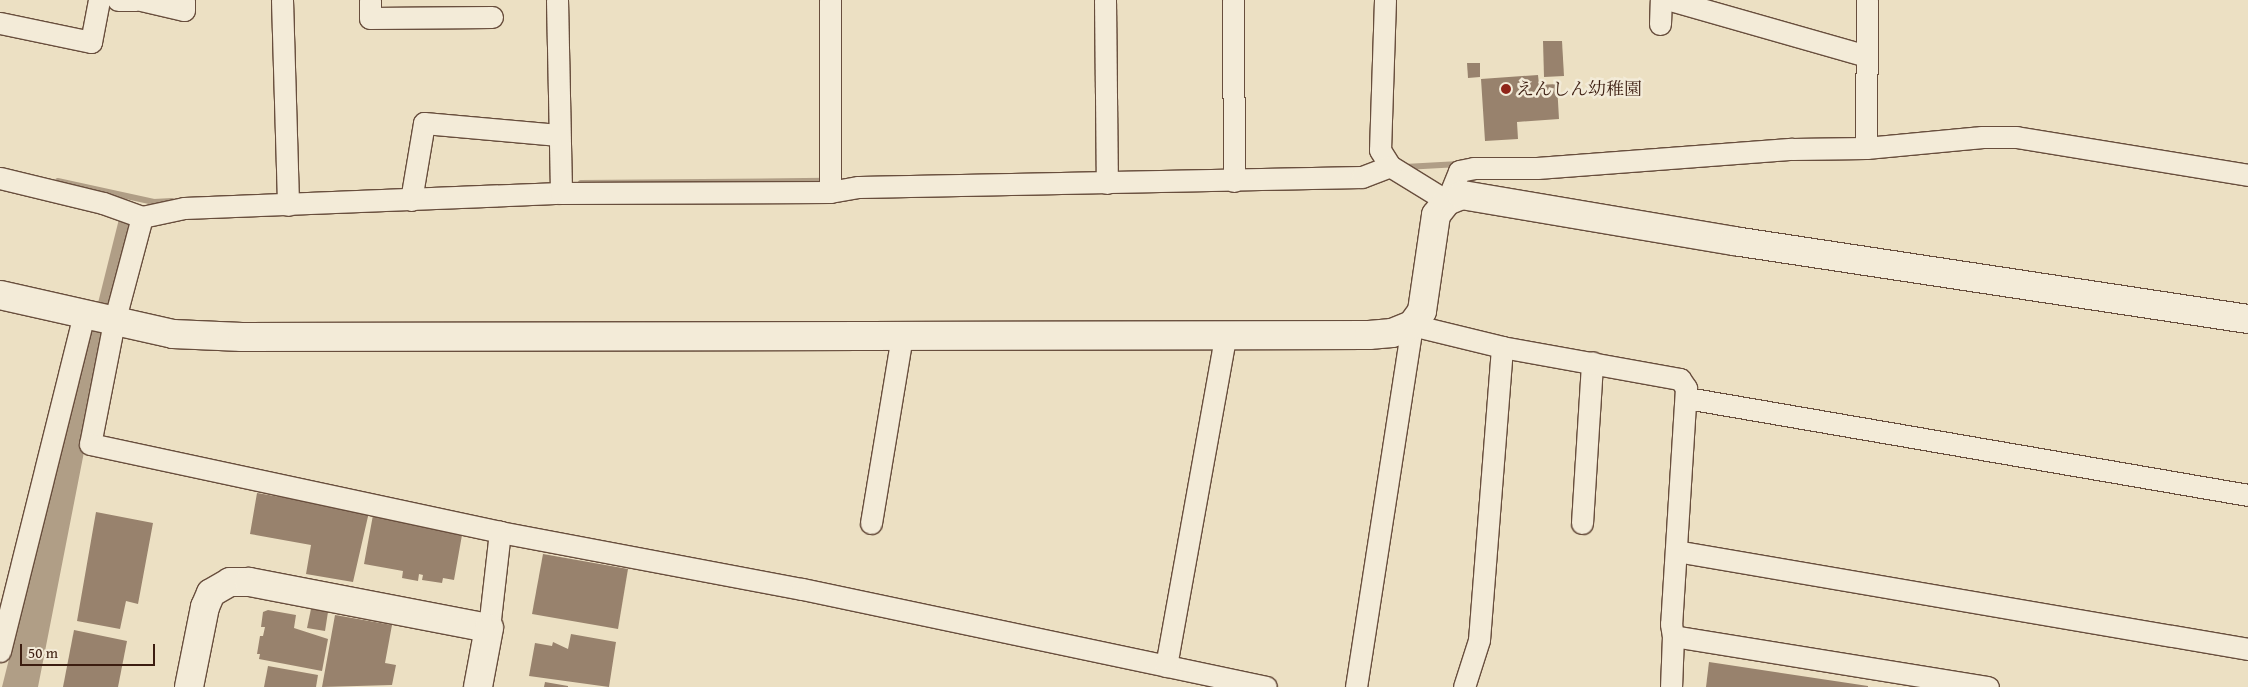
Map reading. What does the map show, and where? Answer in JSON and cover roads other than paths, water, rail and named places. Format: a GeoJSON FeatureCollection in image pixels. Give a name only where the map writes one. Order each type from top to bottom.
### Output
{"type":"FeatureCollection","features":[{"type":"Feature","properties":{"kind":"street"},"geometry":{"type":"LineString","coordinates":[[0,23],[90,42],[99,0]]}},
{"type":"Feature","properties":{"kind":"street"},"geometry":{"type":"LineString","coordinates":[[118,0],[136,0]]}},
{"type":"Feature","properties":{"kind":"street"},"geometry":{"type":"LineString","coordinates":[[141,0],[184,10],[184,0]]}},
{"type":"Feature","properties":{"kind":"street"},"geometry":{"type":"LineString","coordinates":[[268,0],[268,29]]}},
{"type":"Feature","properties":{"kind":"street"},"geometry":{"type":"LineString","coordinates":[[282,0],[288,204]]}},
{"type":"Feature","properties":{"kind":"street"},"geometry":{"type":"LineString","coordinates":[[370,0],[370,18],[492,17]]}},
{"type":"Feature","properties":{"kind":"street"},"geometry":{"type":"LineString","coordinates":[[557,0],[558,135],[561,193]]}},
{"type":"Feature","properties":{"kind":"street"},"geometry":{"type":"LineString","coordinates":[[830,0],[830,192]]}},
{"type":"Feature","properties":{"kind":"street"},"geometry":{"type":"LineString","coordinates":[[1105,0],[1107,183]]}},
{"type":"Feature","properties":{"kind":"street"},"geometry":{"type":"LineString","coordinates":[[1233,0],[1234,181]]}},
{"type":"Feature","properties":{"kind":"street"},"geometry":{"type":"LineString","coordinates":[[1385,0],[1380,150],[1390,166],[1447,201]]}},
{"type":"Feature","properties":{"kind":"street"},"geometry":{"type":"LineString","coordinates":[[1660,24],[1661,0]]}},
{"type":"Feature","properties":{"kind":"street"},"geometry":{"type":"LineString","coordinates":[[1670,0],[1866,56]]}},
{"type":"Feature","properties":{"kind":"street"},"geometry":{"type":"LineString","coordinates":[[1866,148],[1867,0]]}},
{"type":"Feature","properties":{"kind":"street"},"geometry":{"type":"LineString","coordinates":[[411,200],[424,123],[558,135]]}},
{"type":"Feature","properties":{"kind":"street"},"geometry":{"type":"LineString","coordinates":[[1356,687],[1412,325],[1422,311],[1427,292],[1436,215],[1447,201],[1459,171],[1474,168],[1537,168],[1792,149],[1866,148],[1982,137],[2016,137],[2248,175]]}},
{"type":"Feature","properties":{"kind":"street"},"geometry":{"type":"LineString","coordinates":[[0,178],[103,202],[142,217],[184,208],[561,193],[830,192],[859,187],[1362,177],[1390,166]]}},
{"type":"Feature","properties":{"kind":"street"},"geometry":{"type":"LineString","coordinates":[[1447,201],[1462,195],[1725,239],[2248,319]]}},
{"type":"Feature","properties":{"kind":"street"},"geometry":{"type":"LineString","coordinates":[[0,651],[96,317],[142,217]]}},
{"type":"Feature","properties":{"kind":"street"},"geometry":{"type":"LineString","coordinates":[[0,296],[173,334],[242,337],[1225,337],[1369,335],[1392,333],[1412,325],[1502,348],[1592,362],[1680,379],[1686,388],[1687,398],[1670,624],[1674,636],[1671,687]]}},
{"type":"Feature","properties":{"kind":"street"},"geometry":{"type":"LineString","coordinates":[[96,317],[90,444],[500,532],[802,589],[1266,687]]}},
{"type":"Feature","properties":{"kind":"street"},"geometry":{"type":"LineString","coordinates":[[871,523],[902,336]]}},
{"type":"Feature","properties":{"kind":"street"},"geometry":{"type":"LineString","coordinates":[[1166,666],[1225,337]]}},
{"type":"Feature","properties":{"kind":"street"},"geometry":{"type":"LineString","coordinates":[[1464,687],[1479,640],[1502,348]]}},
{"type":"Feature","properties":{"kind":"street"},"geometry":{"type":"LineString","coordinates":[[1582,523],[1592,362]]}},
{"type":"Feature","properties":{"kind":"street"},"geometry":{"type":"LineString","coordinates":[[1687,398],[2248,495]]}},
{"type":"Feature","properties":{"kind":"street"},"geometry":{"type":"LineString","coordinates":[[478,687],[489,628],[500,532]]}},
{"type":"Feature","properties":{"kind":"street"},"geometry":{"type":"LineString","coordinates":[[1676,551],[2248,649]]}},
{"type":"Feature","properties":{"kind":"street"},"geometry":{"type":"LineString","coordinates":[[189,687],[205,607],[211,594],[230,582],[250,582],[489,628]]}},
{"type":"Feature","properties":{"kind":"street"},"geometry":{"type":"LineString","coordinates":[[1674,636],[1988,687]]}},
{"type":"Feature","properties":{"kind":"waterway"},"geometry":{"type":"LineString","coordinates":[[1405,167],[1459,164]]}},
{"type":"Feature","properties":{"kind":"waterway"},"geometry":{"type":"LineString","coordinates":[[58,181],[154,202],[172,201]]}},
{"type":"Feature","properties":{"kind":"waterway"},"geometry":{"type":"LineString","coordinates":[[581,183],[826,181]]}},
{"type":"Feature","properties":{"kind":"place","name":"えんしん幼稚園"},"geometry":{"type":"Point","coordinates":[1506,89]}}]}
